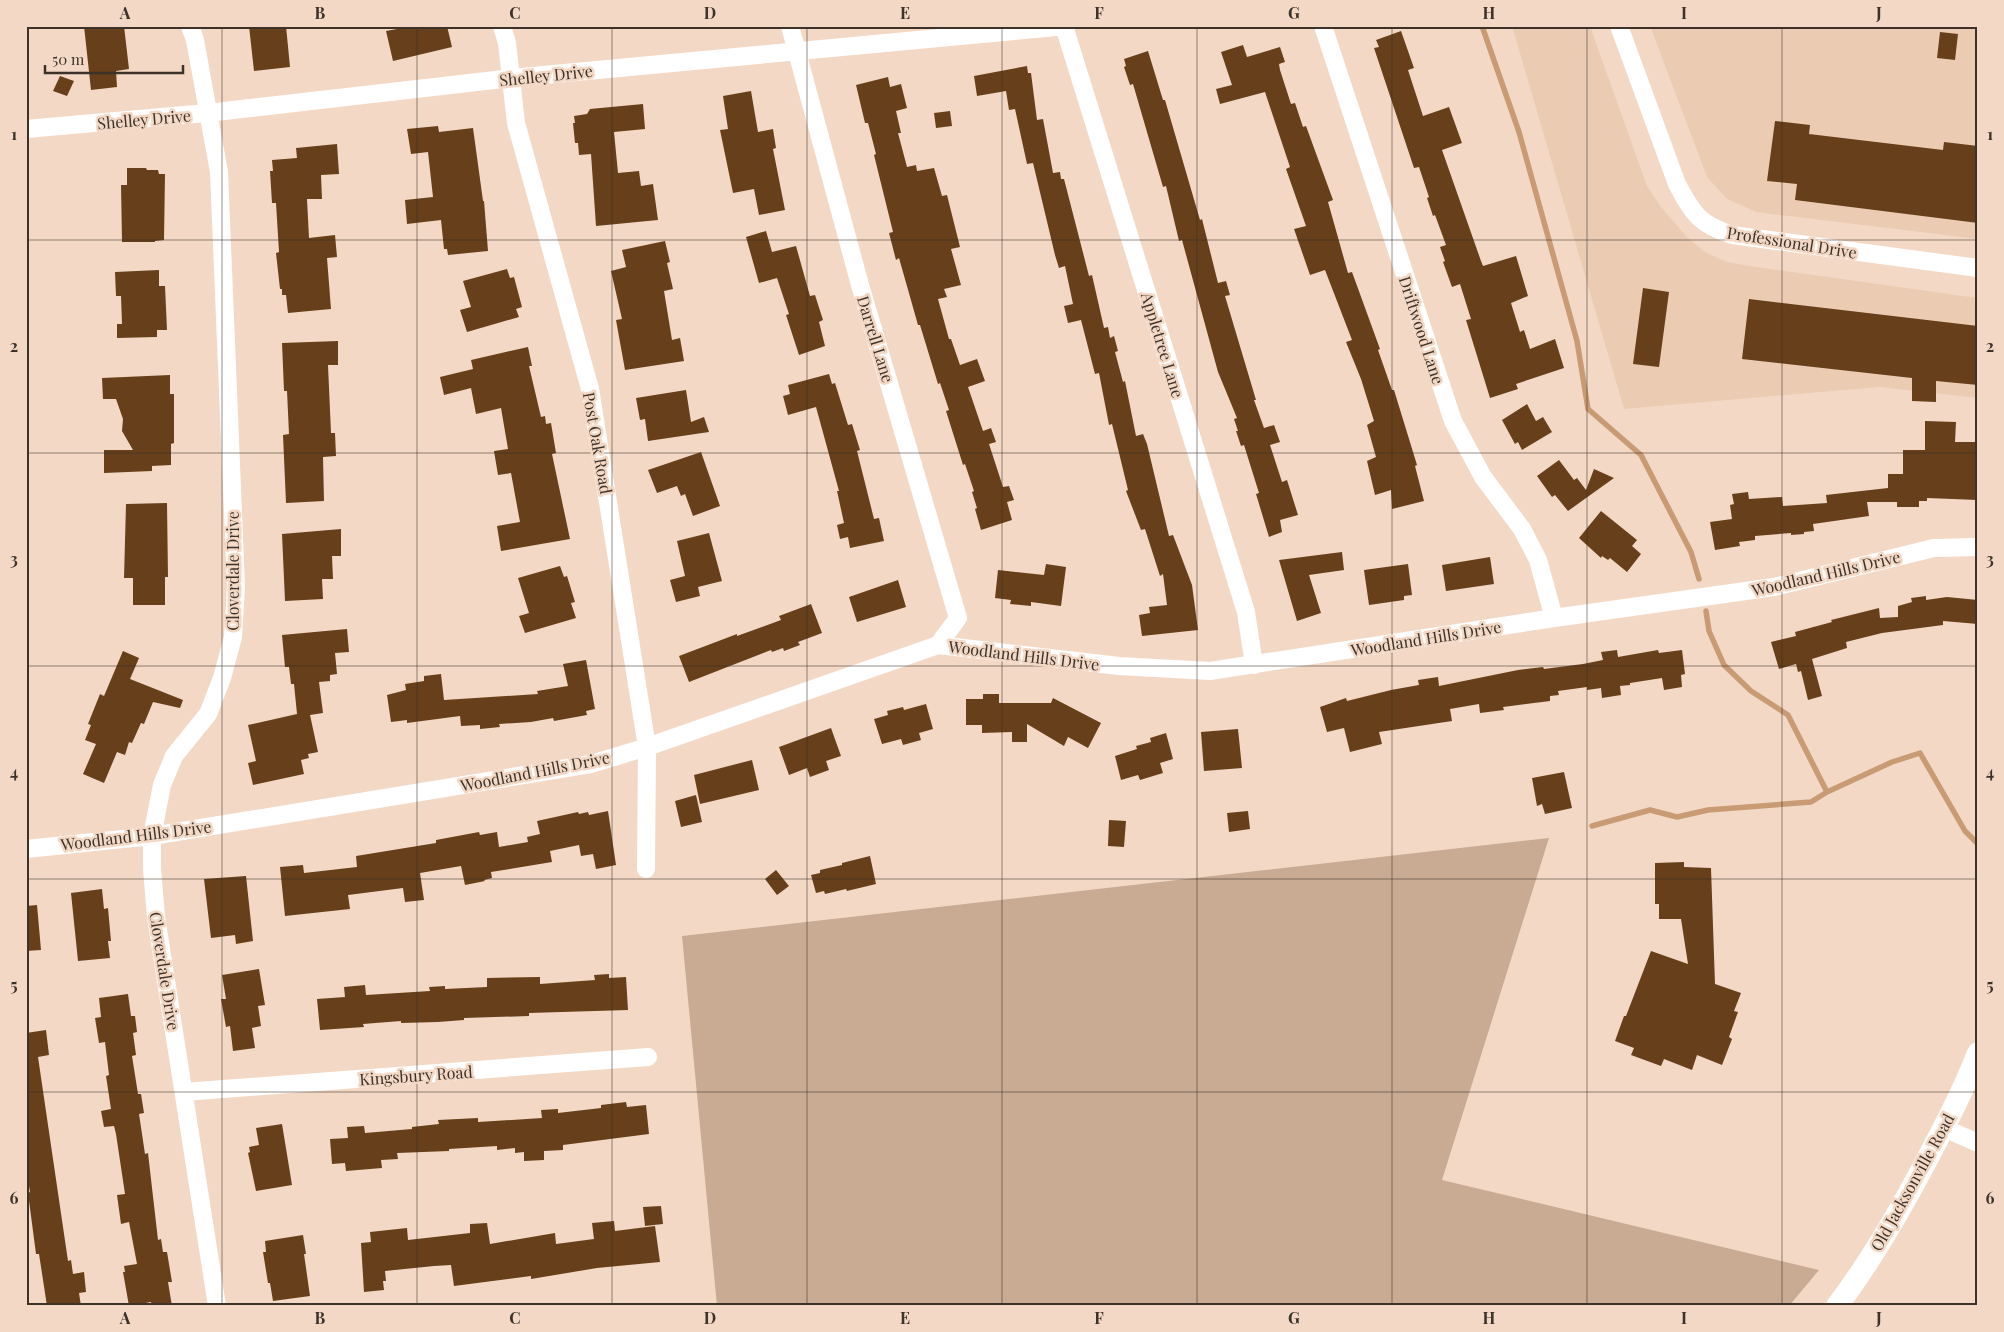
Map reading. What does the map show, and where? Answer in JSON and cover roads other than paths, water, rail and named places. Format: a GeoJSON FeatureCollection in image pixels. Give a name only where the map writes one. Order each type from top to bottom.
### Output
{"type":"FeatureCollection","features":[{"type":"Feature","properties":{"kind":"main road","name":"Old Jacksonville Road"},"geometry":{"type":"LineString","coordinates":[[1838,1306],[1912,1189],[1944,1128],[1978,1054]]}},
{"type":"Feature","properties":{"kind":"street","name":"Cloverdale Drive"},"geometry":{"type":"LineString","coordinates":[[190,26],[195,40],[219,172],[236,586],[233,637],[222,678],[208,714],[174,756],[162,785],[152,836],[152,869],[156,917],[217,1306]]}},
{"type":"Feature","properties":{"kind":"street","name":"Post Oak Road"},"geometry":{"type":"LineString","coordinates":[[502,26],[507,43],[516,123],[590,389],[646,747],[646,869]]}},
{"type":"Feature","properties":{"kind":"street","name":"Darrell Lane"},"geometry":{"type":"LineString","coordinates":[[790,26],[860,286],[958,618],[938,645]]}},
{"type":"Feature","properties":{"kind":"street","name":"Shelley Drive"},"geometry":{"type":"LineString","coordinates":[[26,129],[208,113],[512,78],[1065,26]]}},
{"type":"Feature","properties":{"kind":"street","name":"Appletree Lane"},"geometry":{"type":"LineString","coordinates":[[1065,26],[1246,612],[1254,665]]}},
{"type":"Feature","properties":{"kind":"street","name":"Driftwood Lane"},"geometry":{"type":"LineString","coordinates":[[1323,26],[1453,421],[1483,477],[1522,529],[1538,560],[1554,618]]}},
{"type":"Feature","properties":{"kind":"street","name":"Professional Drive"},"geometry":{"type":"LineString","coordinates":[[1619,26],[1677,184],[1698,218],[1714,229],[1732,235],[1978,268]]}},
{"type":"Feature","properties":{"kind":"street","name":"Woodland Hills Drive"},"geometry":{"type":"LineString","coordinates":[[26,849],[152,836],[591,764],[646,747],[938,645],[1119,666],[1210,671],[1554,618],[1774,587],[1934,548],[1978,548]]}},
{"type":"Feature","properties":{"kind":"street","name":"Kingsbury Road"},"geometry":{"type":"LineString","coordinates":[[184,1092],[648,1057]]}},
{"type":"Feature","properties":{"kind":"street"},"geometry":{"type":"LineString","coordinates":[[1944,1128],[1978,1143]]}},
{"type":"Feature","properties":{"kind":"waterway"},"geometry":{"type":"LineString","coordinates":[[1482,26],[1519,132],[1577,341],[1588,409],[1641,455],[1691,552],[1699,579]]}},
{"type":"Feature","properties":{"kind":"waterway"},"geometry":{"type":"LineString","coordinates":[[1706,611],[1709,631],[1724,665],[1751,691],[1788,715],[1827,792],[1892,762],[1920,753],[1965,831],[1978,844]]}},
{"type":"Feature","properties":{"kind":"waterway"},"geometry":{"type":"LineString","coordinates":[[1592,826],[1650,810],[1677,817],[1708,810],[1811,802],[1827,792]]}}]}
